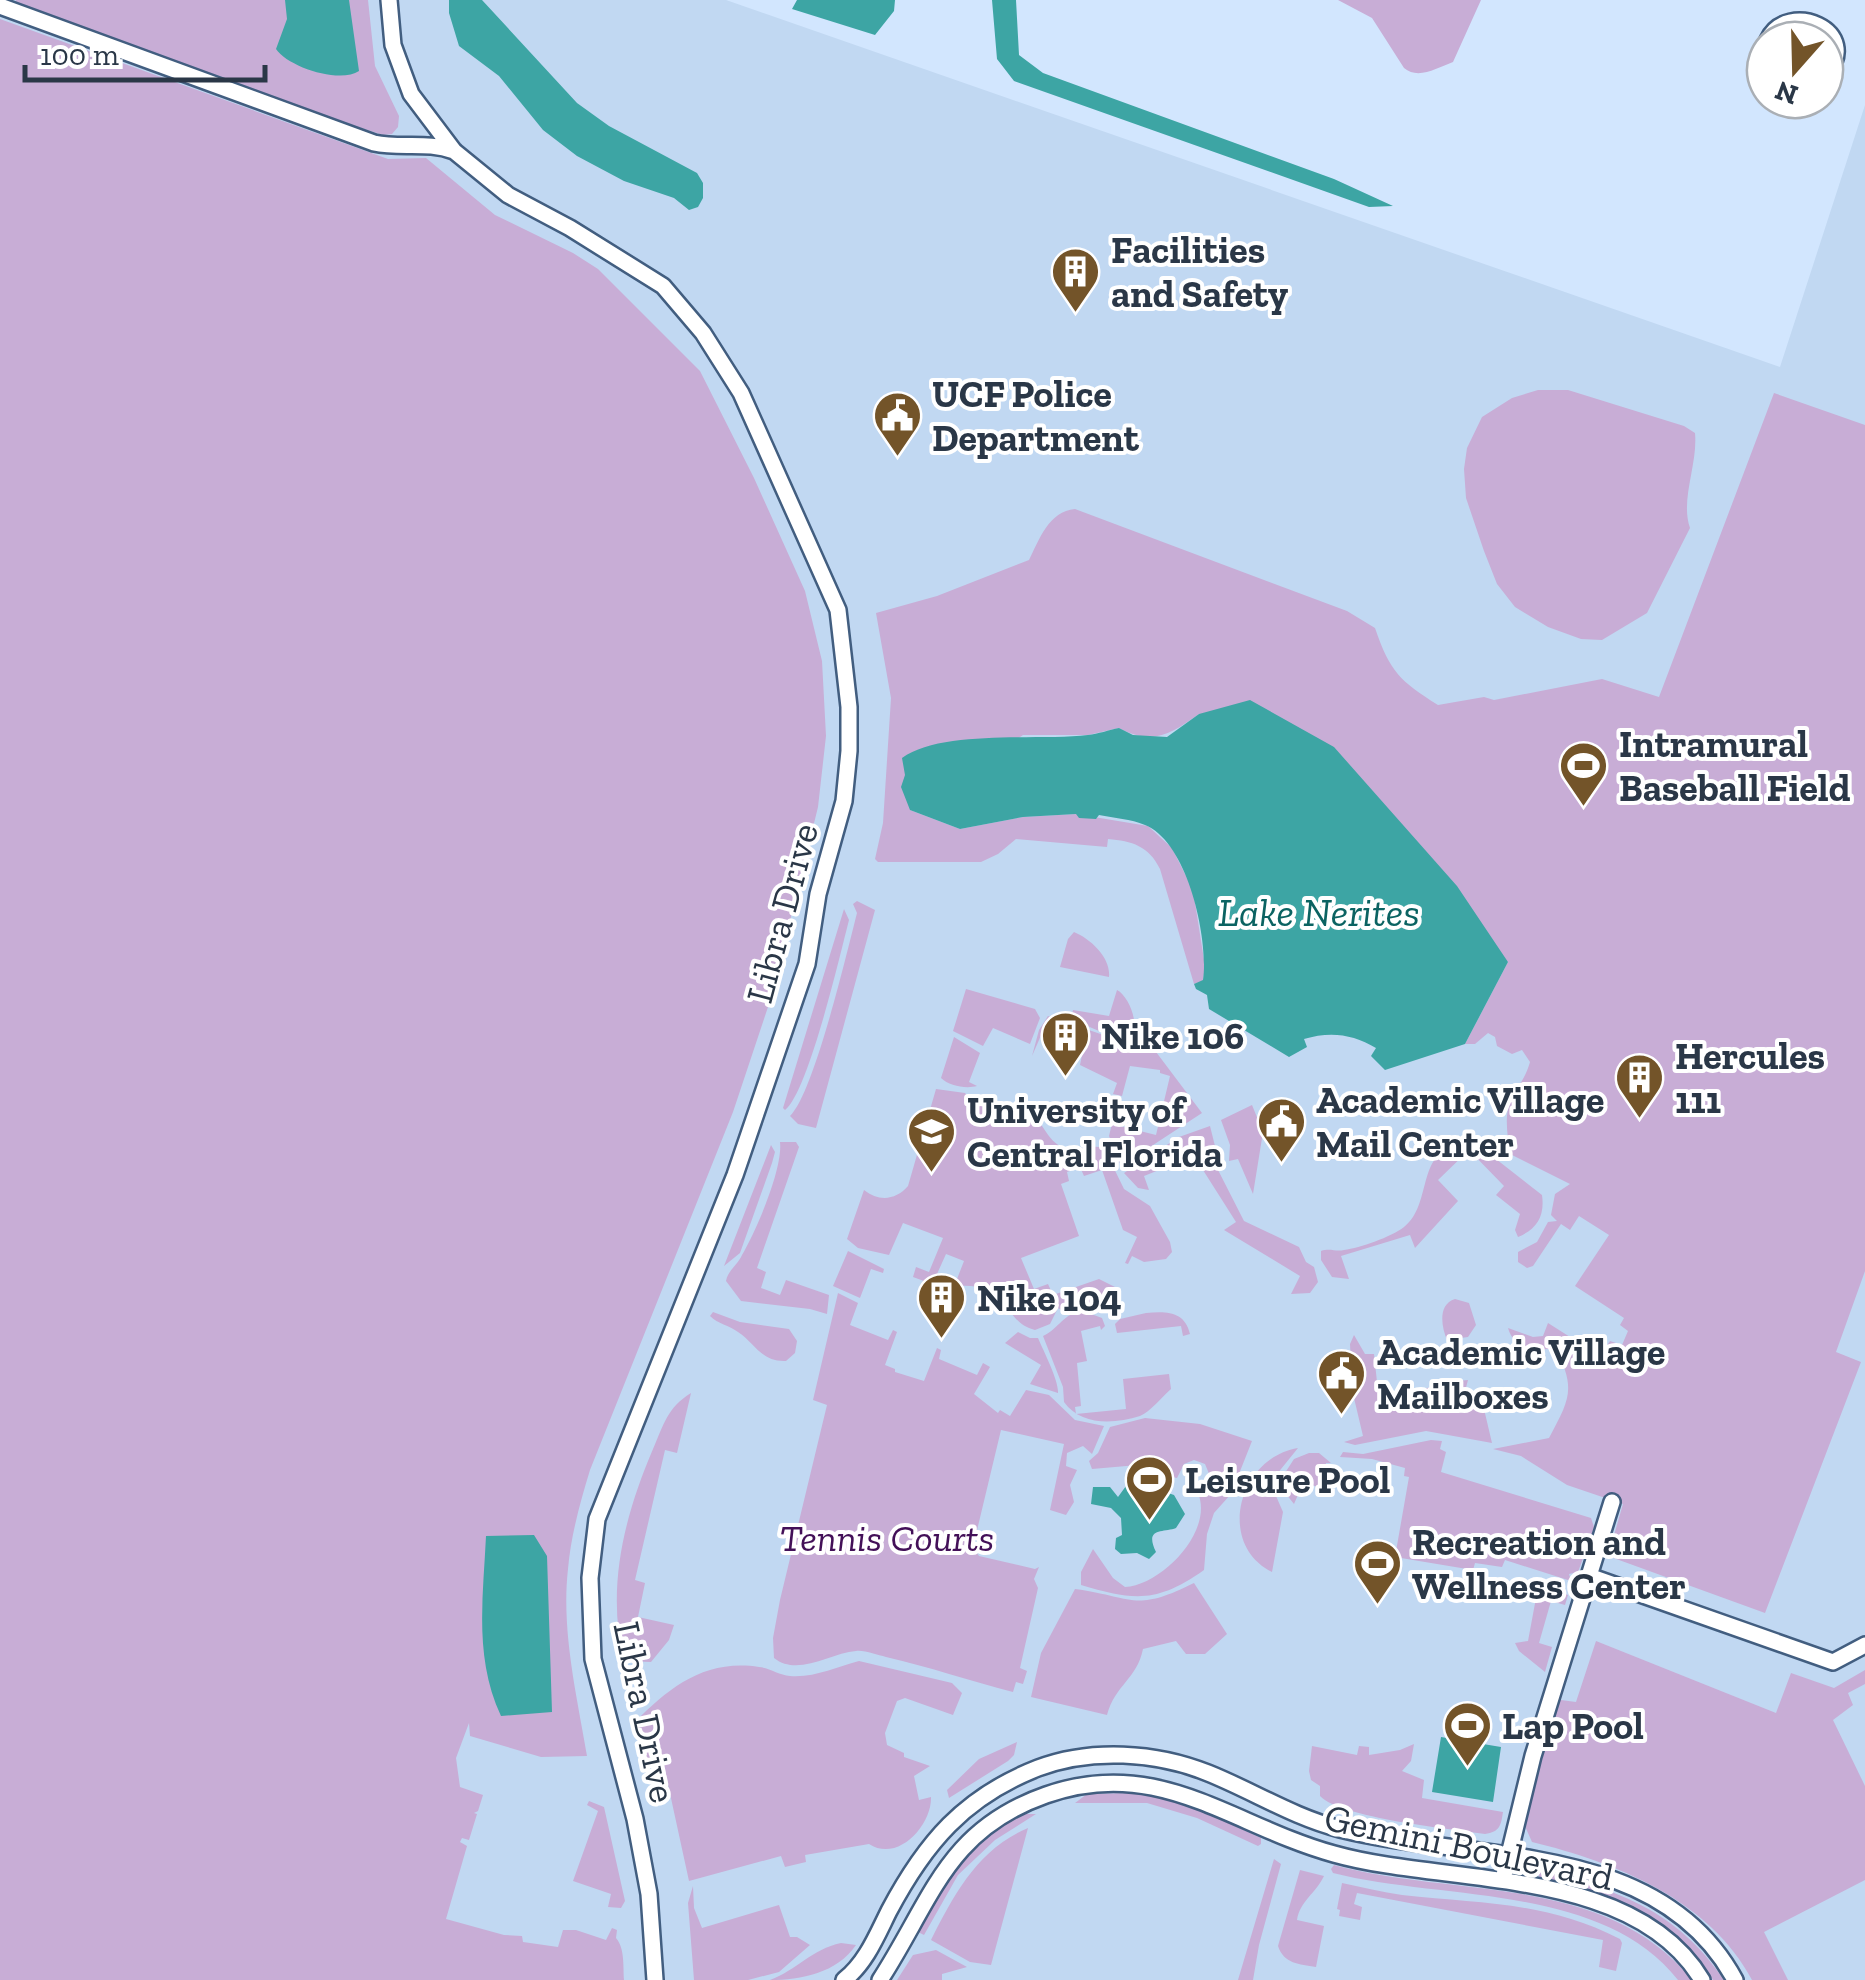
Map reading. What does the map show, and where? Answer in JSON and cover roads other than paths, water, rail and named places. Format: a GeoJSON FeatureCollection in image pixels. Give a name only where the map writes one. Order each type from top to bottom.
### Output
{"type":"FeatureCollection","features":[{"type":"Feature","properties":{"kind":"street","name":"Libra Drive"},"geometry":{"type":"LineString","coordinates":[[388,0],[394,45],[411,94],[454,151],[508,195],[663,286],[689,314],[741,392],[838,610],[843,646],[849,751],[844,801],[818,894],[807,964],[735,1175],[597,1519],[590,1578],[592,1659],[635,1819],[649,1894],[655,1980]]}},
{"type":"Feature","properties":{"kind":"street"},"geometry":{"type":"LineString","coordinates":[[1777,20],[1800,5],[1812,5]]}},
{"type":"Feature","properties":{"kind":"street"},"geometry":{"type":"LineString","coordinates":[[0,6],[374,143],[395,147],[422,144],[454,151]]}},
{"type":"Feature","properties":{"kind":"street"},"geometry":{"type":"LineString","coordinates":[[1834,16],[1837,20]]}},
{"type":"Feature","properties":{"kind":"street"},"geometry":{"type":"LineString","coordinates":[[1503,1879],[1533,1756],[1612,1502]]}},
{"type":"Feature","properties":{"kind":"street"},"geometry":{"type":"LineString","coordinates":[[1589,1576],[1833,1662],[1865,1645]]}},
{"type":"Feature","properties":{"kind":"street"},"geometry":{"type":"LineString","coordinates":[[844,1980],[866,1956],[908,1876],[947,1825],[985,1795],[1041,1767],[1097,1756],[1150,1757],[1180,1764],[1338,1828],[1396,1840],[1507,1854],[1578,1869],[1622,1884],[1662,1904],[1711,1946],[1734,1980]]}},
{"type":"Feature","properties":{"kind":"street","name":"Gemini Boulevard"},"geometry":{"type":"LineString","coordinates":[[880,1980],[929,1891],[956,1854],[1001,1815],[1050,1793],[1080,1786],[1136,1783],[1206,1802],[1295,1842],[1332,1854],[1398,1869],[1503,1879],[1559,1892],[1630,1917],[1663,1936],[1702,1980]]}},
{"type":"Feature","properties":{"kind":"street"},"geometry":{"type":"LineString","coordinates":[[1295,1842],[1302,1816]]}},
{"type":"Feature","properties":{"kind":"street"},"geometry":{"type":"LineString","coordinates":[[908,1876],[929,1891]]}},
{"type":"Feature","properties":{"kind":"water"},"geometry":{"type":"Polygon","coordinates":[[[285,0],[349,0],[359,71],[340,76],[328,74],[282,56],[276,49],[287,19],[285,0]]]}},
{"type":"Feature","properties":{"kind":"water"},"geometry":{"type":"Polygon","coordinates":[[[449,0],[482,0],[577,103],[609,126],[697,173],[703,183],[703,198],[698,207],[689,210],[674,198],[624,181],[577,156],[543,130],[499,76],[459,46],[449,0]]]}},
{"type":"Feature","properties":{"kind":"water"},"geometry":{"type":"Polygon","coordinates":[[[797,0],[895,0],[894,11],[875,35],[792,9],[797,0]]]}},
{"type":"Feature","properties":{"kind":"water"},"geometry":{"type":"Polygon","coordinates":[[[992,0],[1016,0],[1019,55],[1043,73],[1334,179],[1393,206],[1369,207],[1014,81],[997,59],[992,0]]]}},
{"type":"Feature","properties":{"kind":"water","name":"Lake Nerites"},"geometry":{"type":"Polygon","coordinates":[[[1250,700],[1334,747],[1457,886],[1508,962],[1465,1044],[1385,1070],[1371,1056],[1376,1048],[1341,1035],[1304,1039],[1307,1047],[1289,1057],[1209,1009],[1207,995],[1196,989],[1194,984],[1203,980],[1204,963],[1199,918],[1184,871],[1160,835],[1134,821],[1099,815],[1096,819],[1079,818],[1076,814],[1023,817],[960,829],[910,810],[901,787],[905,775],[902,758],[941,743],[1068,737],[1119,728],[1133,735],[1167,737],[1199,714],[1250,700]]]}},
{"type":"Feature","properties":{"kind":"water","name":"Leisure Pool"},"geometry":{"type":"Polygon","coordinates":[[[1135,1483],[1150,1498],[1174,1495],[1185,1514],[1176,1528],[1154,1535],[1156,1552],[1149,1559],[1137,1553],[1121,1554],[1115,1549],[1116,1538],[1122,1535],[1121,1518],[1111,1508],[1091,1504],[1093,1487],[1110,1487],[1118,1497],[1126,1486],[1135,1483]]]}},
{"type":"Feature","properties":{"kind":"water"},"geometry":{"type":"Polygon","coordinates":[[[534,1535],[547,1556],[552,1712],[501,1716],[492,1694],[484,1650],[486,1536],[534,1535]]]}},
{"type":"Feature","properties":{"kind":"water","name":"Lap Pool"},"geometry":{"type":"Polygon","coordinates":[[[1441,1737],[1501,1747],[1493,1802],[1432,1792],[1441,1737]]]}},
{"type":"Feature","properties":{"kind":"place","name":"Facilities and Safety"},"geometry":{"type":"Point","coordinates":[1076,314]}},
{"type":"Feature","properties":{"kind":"place","name":"UCF Police Department"},"geometry":{"type":"Point","coordinates":[897,458]}},
{"type":"Feature","properties":{"kind":"place","name":"Intramural Baseball Field"},"geometry":{"type":"Point","coordinates":[1584,808]}},
{"type":"Feature","properties":{"kind":"place","name":"Nike 106"},"geometry":{"type":"Point","coordinates":[1066,1078]}},
{"type":"Feature","properties":{"kind":"place","name":"Hercules 111"},"geometry":{"type":"Point","coordinates":[1640,1120]}},
{"type":"Feature","properties":{"kind":"place","name":"Academic Village Mail Center"},"geometry":{"type":"Point","coordinates":[1281,1164]}},
{"type":"Feature","properties":{"kind":"place","name":"University of Central Florida"},"geometry":{"type":"Point","coordinates":[932,1174]}},
{"type":"Feature","properties":{"kind":"place","name":"Nike 104"},"geometry":{"type":"Point","coordinates":[942,1340]}},
{"type":"Feature","properties":{"kind":"place","name":"Academic Village Mailboxes"},"geometry":{"type":"Point","coordinates":[1342,1416]}},
{"type":"Feature","properties":{"kind":"place","name":"Leisure Pool"},"geometry":{"type":"Point","coordinates":[1150,1522]}},
{"type":"Feature","properties":{"kind":"place","name":"Recreation and Wellness Center"},"geometry":{"type":"Point","coordinates":[1377,1606]}},
{"type":"Feature","properties":{"kind":"place","name":"Lap Pool"},"geometry":{"type":"Point","coordinates":[1467,1768]}},
{"type":"Feature","properties":{"kind":"park label","name":"Tennis Courts"},"geometry":{"type":"Point","coordinates":[887,1538]}}]}
